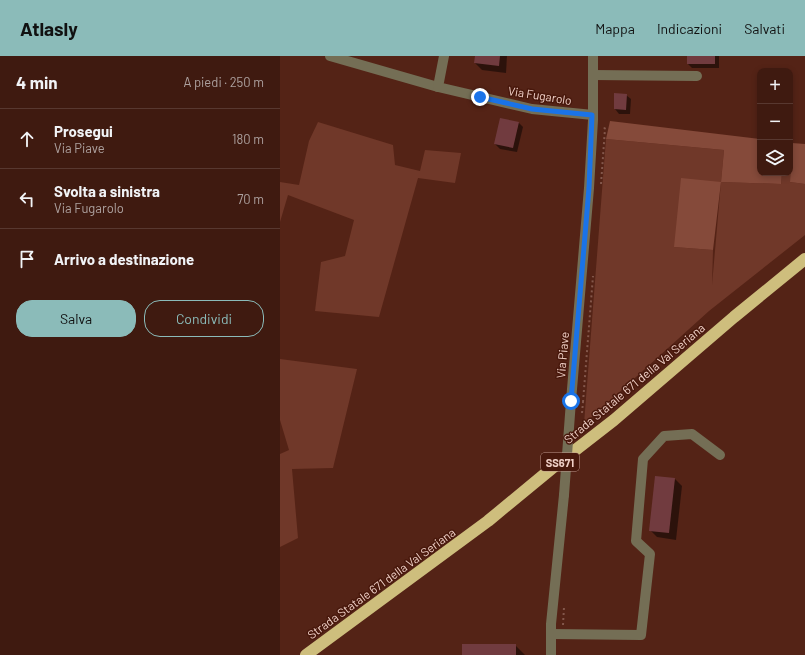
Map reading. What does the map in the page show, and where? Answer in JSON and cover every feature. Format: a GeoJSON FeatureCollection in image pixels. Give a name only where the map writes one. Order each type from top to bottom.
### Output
{"type":"FeatureCollection","features":[{"type":"Feature","properties":{"kind":"highway","name":"Strada Statale 671 della Val Seriana"},"geometry":{"type":"LineString","coordinates":[[306,655],[488,521],[614,420],[734,316],[805,259]]}},
{"type":"Feature","properties":{"kind":"street","name":"Via Fugarolo"},"geometry":{"type":"LineString","coordinates":[[330,56],[438,87],[532,109],[592,117]]}},
{"type":"Feature","properties":{"kind":"street"},"geometry":{"type":"LineString","coordinates":[[438,87],[444,56]]}},
{"type":"Feature","properties":{"kind":"street","name":"Via Piave"},"geometry":{"type":"LineString","coordinates":[[552,655],[551,624],[564,495],[589,188],[593,56]]}},
{"type":"Feature","properties":{"kind":"street"},"geometry":{"type":"LineString","coordinates":[[593,75],[697,76]]}},
{"type":"Feature","properties":{"kind":"street"},"geometry":{"type":"LineString","coordinates":[[551,634],[641,635],[650,554],[636,541],[643,459],[664,436],[692,434],[720,455]]}},
{"type":"Feature","properties":{"kind":"shaded area"},"geometry":{"type":"Polygon","coordinates":[[[610,121],[757,139],[757,176],[782,176],[781,184],[721,182],[724,150],[606,139],[610,121]]]}},
{"type":"Feature","properties":{"kind":"shaded area"},"geometry":{"type":"Polygon","coordinates":[[[318,122],[393,145],[395,165],[420,171],[425,150],[461,153],[455,183],[418,178],[379,317],[315,311],[321,262],[345,256],[354,220],[288,195],[280,222],[280,182],[299,185],[309,141],[318,122]]]}},
{"type":"Feature","properties":{"kind":"shaded area"},"geometry":{"type":"Polygon","coordinates":[[[606,139],[724,150],[721,182],[781,184],[782,176],[790,176],[790,182],[805,184],[805,235],[709,311],[584,424],[606,139]],[[721,182],[674,247],[713,250],[712,285],[721,182]]]}},
{"type":"Feature","properties":{"kind":"shaded area"},"geometry":{"type":"Polygon","coordinates":[[[793,143],[805,144],[805,184],[790,182],[790,176],[793,176],[793,143]]]}},
{"type":"Feature","properties":{"kind":"shaded area"},"geometry":{"type":"Polygon","coordinates":[[[681,178],[721,182],[713,250],[674,247],[681,178]]]}},
{"type":"Feature","properties":{"kind":"shaded area"},"geometry":{"type":"Polygon","coordinates":[[[280,359],[357,369],[333,468],[292,469],[298,538],[280,547],[280,454],[289,450],[280,420],[280,359]]]}},
{"type":"Feature","properties":{"kind":"building"},"geometry":{"type":"Polygon","coordinates":[[[475,56],[500,56],[499,66],[474,63],[475,56]]]}},
{"type":"Feature","properties":{"kind":"building"},"geometry":{"type":"Polygon","coordinates":[[[687,56],[715,56],[715,64],[687,64],[687,56]]]}},
{"type":"Feature","properties":{"kind":"building"},"geometry":{"type":"Polygon","coordinates":[[[614,93],[627,94],[626,110],[614,109],[614,93]]]}},
{"type":"Feature","properties":{"kind":"building"},"geometry":{"type":"Polygon","coordinates":[[[500,118],[519,122],[513,148],[494,144],[500,118]]]}},
{"type":"Feature","properties":{"kind":"building"},"geometry":{"type":"Polygon","coordinates":[[[655,476],[675,478],[669,533],[649,531],[655,476]]]}},
{"type":"Feature","properties":{"kind":"building"},"geometry":{"type":"Polygon","coordinates":[[[462,644],[516,644],[516,655],[462,655],[462,644]]]}},
{"type":"Feature","properties":{"kind":"route"},"geometry":{"type":"LineString","coordinates":[[480,97],[532,109],[592,115],[589,188],[571,401]]}}]}
